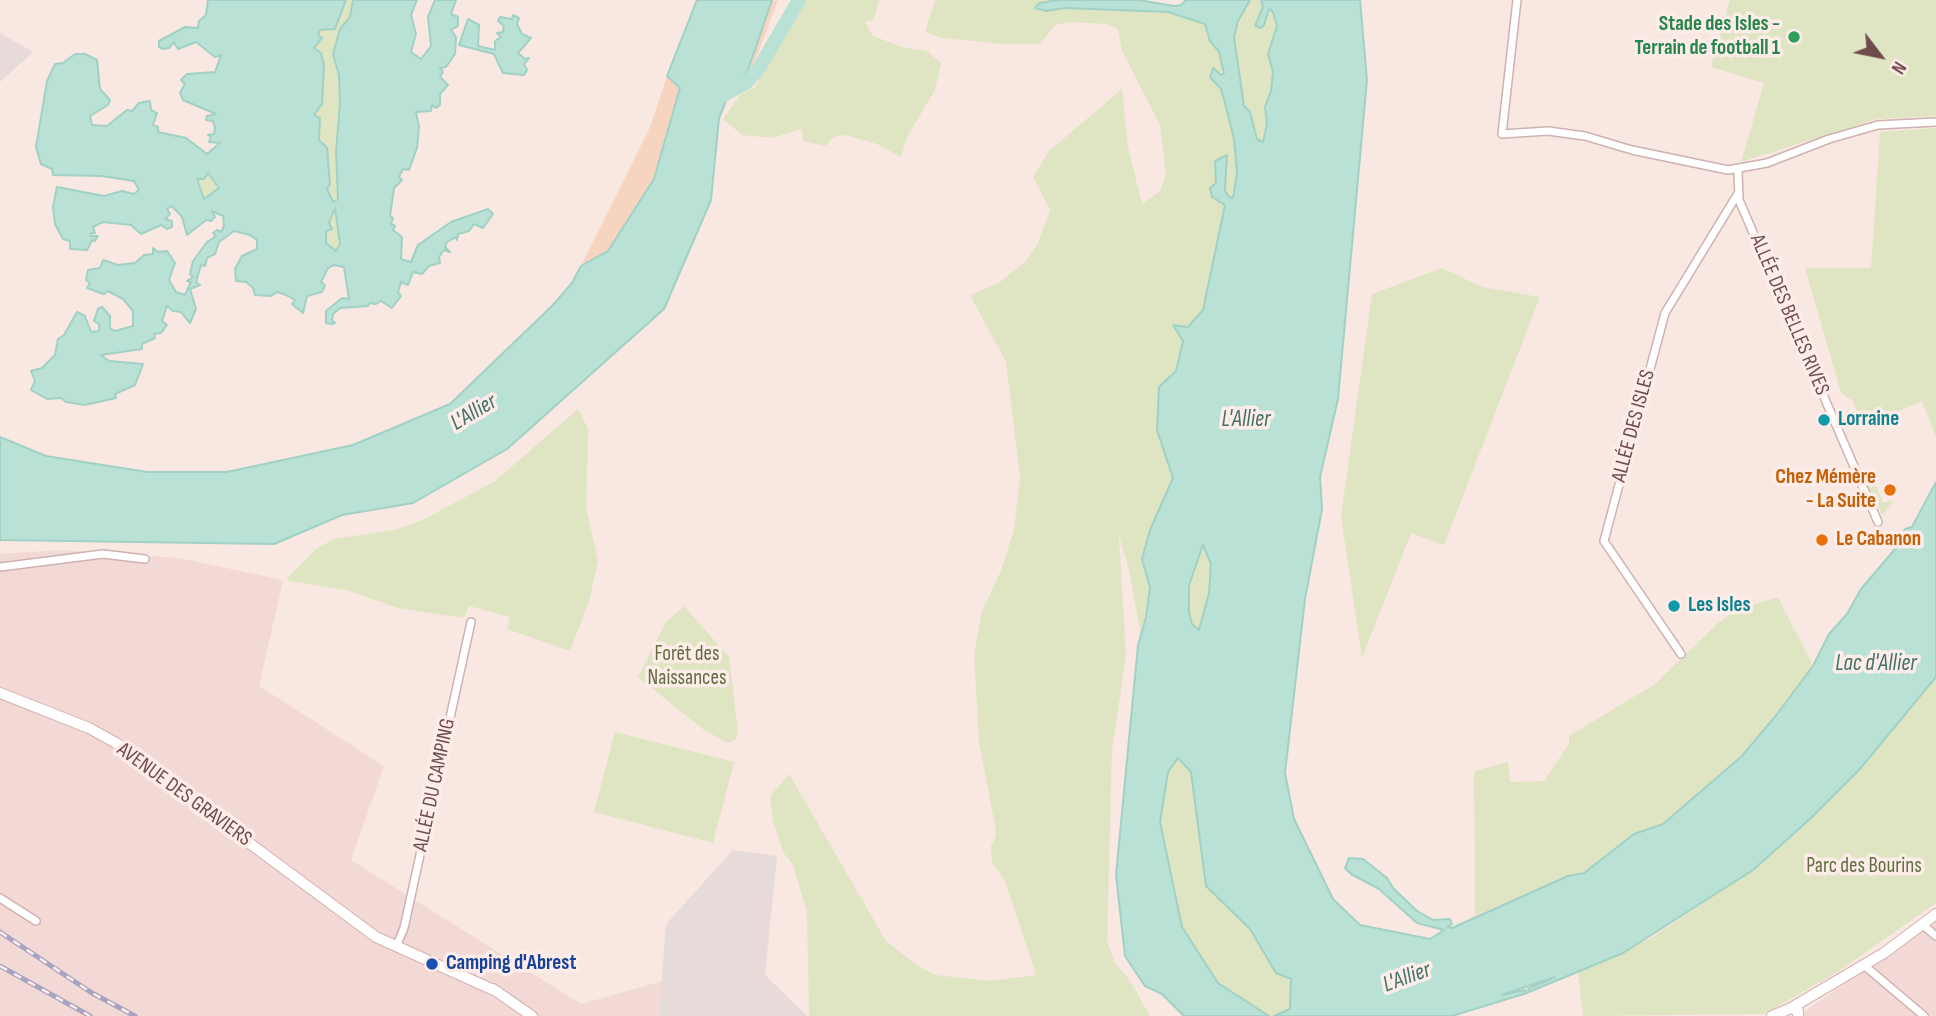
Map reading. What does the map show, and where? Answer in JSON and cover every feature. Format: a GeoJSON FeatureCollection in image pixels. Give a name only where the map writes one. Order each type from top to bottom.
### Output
{"type":"FeatureCollection","features":[{"type":"Feature","properties":{"kind":"street"},"geometry":{"type":"LineString","coordinates":[[1517,0],[1502,134],[1548,131],[1585,136],[1632,150],[1738,170],[1861,129],[1936,122]]}},
{"type":"Feature","properties":{"kind":"street","name":"ALLÉE DES BELLES RIVES"},"geometry":{"type":"LineString","coordinates":[[1738,170],[1737,195],[1878,523]]}},
{"type":"Feature","properties":{"kind":"street","name":"ALLÉE DES ISLES"},"geometry":{"type":"LineString","coordinates":[[1681,654],[1604,541],[1665,313],[1737,195]]}},
{"type":"Feature","properties":{"kind":"street"},"geometry":{"type":"LineString","coordinates":[[0,567],[103,554],[145,559]]}},
{"type":"Feature","properties":{"kind":"street","name":"ALLÉE DU CAMPING"},"geometry":{"type":"LineString","coordinates":[[397,945],[404,928],[471,622]]}},
{"type":"Feature","properties":{"kind":"street","name":"AVENUE DES GRAVIERS"},"geometry":{"type":"LineString","coordinates":[[0,693],[89,728],[116,743],[166,776],[225,825],[355,920],[397,945],[467,971],[532,1016]]}},
{"type":"Feature","properties":{"kind":"street"},"geometry":{"type":"LineString","coordinates":[[0,898],[36,921]]}},
{"type":"Feature","properties":{"kind":"street"},"geometry":{"type":"LineString","coordinates":[[1772,1016],[1797,1014],[1936,914]]}},
{"type":"Feature","properties":{"kind":"street"},"geometry":{"type":"LineString","coordinates":[[1923,925],[1936,936]]}},
{"type":"Feature","properties":{"kind":"street"},"geometry":{"type":"LineString","coordinates":[[1865,966],[1924,1016]]}},
{"type":"Feature","properties":{"kind":"shaded area"},"geometry":{"type":"Polygon","coordinates":[[[0,33],[33,52],[0,82],[0,33]]]}},
{"type":"Feature","properties":{"kind":"shaded area"},"geometry":{"type":"Polygon","coordinates":[[[60,550],[179,558],[283,580],[259,686],[384,766],[351,860],[581,1004],[663,981],[660,1016],[0,1016],[0,554],[60,550]]]}},
{"type":"Feature","properties":{"kind":"shaded area"},"geometry":{"type":"Polygon","coordinates":[[[733,850],[777,856],[765,975],[807,1016],[659,1016],[666,924],[733,850]]]}},
{"type":"Feature","properties":{"kind":"shaded area"},"geometry":{"type":"Polygon","coordinates":[[[1936,921],[1936,1016],[1801,1016],[1809,1008],[1936,921]]]}},
{"type":"Feature","properties":{"kind":"green space"},"geometry":{"type":"Polygon","coordinates":[[[346,0],[353,0],[350,17],[345,22],[333,54],[339,75],[340,104],[336,151],[338,199],[333,202],[327,189],[330,184],[327,161],[318,134],[321,125],[314,115],[324,86],[324,65],[314,48],[320,30],[339,17],[346,0]]]}},
{"type":"Feature","properties":{"kind":"green space"},"geometry":{"type":"Polygon","coordinates":[[[805,0],[879,0],[874,19],[865,22],[873,36],[902,47],[927,51],[941,63],[935,90],[908,135],[901,157],[877,144],[845,135],[834,137],[825,146],[803,141],[802,129],[772,138],[742,135],[723,119],[741,94],[755,87],[770,52],[805,0]]]}},
{"type":"Feature","properties":{"kind":"green space"},"geometry":{"type":"Polygon","coordinates":[[[935,0],[1058,0],[1040,3],[1039,11],[1064,8],[1168,12],[1205,24],[1210,41],[1219,52],[1224,73],[1221,75],[1213,68],[1210,77],[1221,89],[1225,103],[1234,139],[1237,173],[1233,198],[1225,191],[1229,164],[1221,202],[1225,205],[1203,310],[1188,327],[1176,372],[1159,387],[1157,430],[1173,478],[1142,558],[1150,587],[1141,636],[1129,569],[1119,536],[1126,656],[1112,750],[1107,942],[1115,963],[1129,979],[1150,1016],[809,1016],[807,912],[793,865],[783,852],[773,821],[770,796],[789,774],[886,941],[915,964],[935,975],[990,981],[1036,975],[1005,881],[992,862],[991,846],[996,836],[995,825],[979,742],[974,654],[982,611],[1000,573],[1014,530],[1020,477],[1006,362],[970,295],[1000,282],[1025,262],[1038,243],[1050,210],[1033,177],[1049,151],[1122,89],[1128,147],[1142,204],[1160,191],[1166,174],[1160,125],[1122,51],[1118,29],[1107,24],[1068,22],[1056,25],[1039,44],[1003,44],[941,38],[925,32],[935,0]]]}},
{"type":"Feature","properties":{"kind":"green space"},"geometry":{"type":"Polygon","coordinates":[[[1250,0],[1261,0],[1263,7],[1255,26],[1264,25],[1269,9],[1273,12],[1277,26],[1268,54],[1273,72],[1271,91],[1265,107],[1267,124],[1263,142],[1257,139],[1250,112],[1244,106],[1234,37],[1238,21],[1250,0]]]}},
{"type":"Feature","properties":{"kind":"green space"},"geometry":{"type":"Polygon","coordinates":[[[1730,0],[1936,0],[1936,116],[1877,119],[1741,162],[1764,83],[1711,67],[1730,0]]]}},
{"type":"Feature","properties":{"kind":"green space"},"geometry":{"type":"Polygon","coordinates":[[[1936,128],[1936,437],[1922,401],[1863,426],[1853,401],[1841,393],[1805,268],[1871,268],[1880,132],[1936,128]]]}},
{"type":"Feature","properties":{"kind":"green space"},"geometry":{"type":"Polygon","coordinates":[[[208,173],[219,188],[204,200],[197,179],[208,173]]]}},
{"type":"Feature","properties":{"kind":"green space"},"geometry":{"type":"Polygon","coordinates":[[[335,207],[340,244],[336,251],[326,243],[326,231],[332,229],[328,223],[335,207]]]}},
{"type":"Feature","properties":{"kind":"green space"},"geometry":{"type":"Polygon","coordinates":[[[1442,268],[1482,287],[1540,297],[1444,545],[1411,533],[1362,658],[1341,516],[1372,294],[1442,268]]]}},
{"type":"Feature","properties":{"kind":"green space"},"geometry":{"type":"Polygon","coordinates":[[[578,409],[588,429],[586,508],[598,561],[589,601],[570,651],[507,629],[510,617],[469,606],[464,618],[398,608],[346,590],[288,581],[287,578],[316,549],[334,539],[394,530],[423,520],[495,481],[578,409]]]}},
{"type":"Feature","properties":{"kind":"green space"},"geometry":{"type":"Polygon","coordinates":[[[1874,481],[1883,503],[1891,500],[1893,503],[1882,515],[1867,484],[1874,481]]]}},
{"type":"Feature","properties":{"kind":"green space"},"geometry":{"type":"Polygon","coordinates":[[[1203,544],[1211,564],[1209,593],[1199,630],[1192,624],[1189,612],[1189,585],[1203,544]]]}},
{"type":"Feature","properties":{"kind":"green space"},"geometry":{"type":"Polygon","coordinates":[[[1778,597],[1813,666],[1742,756],[1663,824],[1634,834],[1584,873],[1567,876],[1475,916],[1474,771],[1508,762],[1510,782],[1544,781],[1569,744],[1569,736],[1655,684],[1718,623],[1736,610],[1778,597]]]}},
{"type":"Feature","properties":{"kind":"green space","name":"Forêt des Naissances"},"geometry":{"type":"Polygon","coordinates":[[[684,606],[729,657],[738,733],[735,740],[728,743],[704,730],[638,677],[666,622],[684,606]]]}},
{"type":"Feature","properties":{"kind":"green space","name":"Parc des Bourins"},"geometry":{"type":"Polygon","coordinates":[[[1936,677],[1936,903],[1836,973],[1764,1014],[1583,1016],[1578,972],[1651,938],[1753,870],[1859,770],[1936,677]]]}},
{"type":"Feature","properties":{"kind":"green space"},"geometry":{"type":"Polygon","coordinates":[[[615,732],[734,762],[713,843],[594,812],[615,732]]]}},
{"type":"Feature","properties":{"kind":"green space"},"geometry":{"type":"Polygon","coordinates":[[[1178,758],[1191,772],[1206,886],[1250,929],[1276,973],[1291,979],[1290,1009],[1274,1016],[1269,1016],[1218,983],[1182,927],[1160,822],[1168,772],[1178,758]]]}},
{"type":"Feature","properties":{"kind":"sand"},"geometry":{"type":"Polygon","coordinates":[[[778,0],[755,61],[748,70],[771,1],[778,0]]]}},
{"type":"Feature","properties":{"kind":"sand"},"geometry":{"type":"Polygon","coordinates":[[[667,76],[680,88],[654,178],[608,251],[581,266],[651,125],[667,76]]]}},
{"type":"Feature","properties":{"kind":"water"},"geometry":{"type":"Polygon","coordinates":[[[208,0],[346,0],[335,29],[320,30],[318,35],[322,38],[314,48],[321,53],[324,65],[322,104],[314,115],[320,118],[319,140],[327,148],[330,184],[327,189],[333,202],[338,199],[336,151],[340,104],[339,75],[333,54],[340,29],[350,17],[353,0],[417,0],[411,15],[416,34],[411,52],[421,59],[431,46],[428,17],[435,0],[456,0],[451,14],[458,17],[458,26],[451,30],[456,37],[455,54],[446,67],[440,68],[443,72],[440,77],[448,85],[440,94],[440,105],[436,108],[432,105],[431,111],[416,112],[419,127],[417,148],[409,170],[403,169],[399,177],[402,180],[394,188],[390,216],[393,218],[391,224],[395,226],[393,230],[402,237],[401,259],[411,262],[418,245],[451,222],[488,209],[493,214],[483,228],[474,224],[469,231],[458,234],[457,240],[456,237],[447,242],[445,247],[450,252],[444,250],[439,257],[440,263],[429,266],[422,274],[413,272],[408,285],[401,282],[398,292],[401,296],[392,308],[381,301],[368,306],[340,308],[333,314],[332,320],[335,323],[331,324],[326,323],[326,311],[342,298],[349,299],[344,267],[334,265],[328,268],[321,282],[325,285],[322,292],[307,296],[303,313],[292,304],[295,300],[286,295],[277,292],[271,296],[255,295],[253,288],[246,282],[236,281],[235,269],[242,256],[257,249],[257,240],[250,235],[234,231],[219,242],[215,254],[207,258],[205,266],[201,265],[196,282],[200,285],[190,289],[196,309],[190,323],[181,312],[173,311],[167,306],[162,321],[167,325],[161,333],[154,334],[155,338],[142,344],[142,349],[101,355],[109,361],[143,364],[135,385],[115,394],[116,398],[85,405],[66,402],[61,398],[47,399],[31,390],[35,381],[31,371],[42,368],[55,355],[58,339],[64,335],[77,312],[85,316],[91,332],[99,331],[99,324],[94,321],[98,309],[102,307],[110,316],[110,328],[115,331],[133,326],[133,311],[123,299],[108,291],[104,294],[87,288],[90,283],[86,280],[88,270],[100,268],[103,260],[118,265],[135,263],[144,255],[153,254],[153,248],[158,252],[167,251],[175,263],[169,280],[176,292],[185,295],[191,282],[187,281],[193,277],[190,274],[193,261],[207,242],[216,236],[213,233],[217,230],[221,232],[224,226],[223,216],[212,211],[215,217],[211,221],[206,220],[187,235],[182,217],[172,206],[167,209],[170,214],[165,219],[172,221],[172,227],[167,229],[161,225],[141,234],[131,225],[103,222],[93,227],[95,233],[91,233],[91,236],[98,236],[95,241],[92,240],[87,250],[70,249],[70,241],[63,239],[55,224],[53,207],[57,187],[104,196],[122,191],[134,194],[139,190],[134,181],[102,176],[53,175],[52,169],[41,164],[36,147],[47,81],[55,64],[63,63],[75,54],[85,54],[97,60],[100,89],[110,100],[108,105],[90,116],[92,125],[107,126],[127,110],[132,111],[139,103],[150,101],[151,110],[157,113],[153,125],[158,127],[158,132],[186,138],[207,154],[220,143],[209,142],[211,137],[208,135],[214,134],[215,128],[213,121],[206,120],[207,116],[216,114],[183,100],[180,93],[185,84],[181,80],[187,74],[215,72],[221,55],[215,57],[196,42],[178,49],[174,42],[169,48],[159,47],[159,41],[185,27],[198,28],[199,21],[206,15],[208,0]],[[208,173],[204,179],[197,179],[204,199],[219,188],[208,173]],[[335,208],[329,223],[332,229],[326,231],[326,243],[336,251],[340,244],[335,208]]]}},
{"type":"Feature","properties":{"kind":"water","name":"L'Allier"},"geometry":{"type":"Polygon","coordinates":[[[697,0],[772,0],[748,70],[726,101],[719,118],[711,200],[664,309],[507,449],[413,503],[342,515],[274,544],[0,540],[0,437],[46,456],[147,472],[227,472],[353,445],[450,404],[553,305],[572,283],[581,266],[608,251],[654,179],[680,88],[667,76],[697,0]]]}},
{"type":"Feature","properties":{"kind":"water","name":"L'Allier"},"geometry":{"type":"Polygon","coordinates":[[[1058,0],[1139,0],[1174,6],[1181,5],[1186,0],[1250,0],[1238,21],[1234,37],[1244,106],[1250,112],[1257,139],[1263,142],[1267,124],[1265,107],[1271,91],[1273,72],[1268,54],[1277,26],[1273,12],[1269,9],[1264,25],[1261,28],[1255,26],[1263,7],[1261,0],[1360,0],[1367,80],[1338,399],[1320,477],[1322,509],[1305,599],[1285,773],[1294,819],[1333,899],[1360,925],[1430,939],[1444,930],[1417,923],[1379,889],[1351,874],[1345,868],[1349,858],[1363,859],[1387,878],[1393,888],[1417,911],[1433,920],[1450,919],[1452,924],[1447,927],[1452,928],[1568,876],[1584,873],[1634,834],[1663,824],[1742,756],[1777,714],[1813,666],[1829,634],[1847,614],[1861,589],[1896,548],[1905,529],[1912,527],[1936,482],[1936,677],[1859,770],[1753,870],[1623,953],[1529,992],[1528,989],[1555,977],[1502,995],[1525,990],[1527,993],[1452,1016],[1274,1016],[1290,1009],[1291,979],[1276,973],[1250,929],[1206,886],[1191,772],[1178,758],[1168,772],[1160,822],[1182,927],[1218,983],[1269,1016],[1184,1016],[1162,994],[1145,986],[1125,956],[1116,875],[1138,645],[1146,617],[1150,587],[1142,559],[1150,530],[1173,478],[1157,430],[1159,387],[1176,371],[1183,341],[1173,325],[1188,327],[1203,310],[1225,205],[1212,197],[1210,188],[1216,183],[1215,161],[1227,155],[1225,191],[1233,198],[1237,173],[1234,139],[1221,89],[1210,77],[1213,68],[1221,75],[1224,73],[1219,52],[1210,41],[1205,24],[1168,12],[1065,8],[1046,11],[1035,8],[1039,3],[1058,0]],[[1203,545],[1189,585],[1189,612],[1192,624],[1199,630],[1209,593],[1211,564],[1203,545]]]}},
{"type":"Feature","properties":{"kind":"water"},"geometry":{"type":"Polygon","coordinates":[[[513,15],[519,18],[517,24],[522,34],[531,38],[518,53],[525,59],[529,58],[524,64],[527,70],[524,75],[503,73],[494,54],[459,45],[468,19],[479,25],[478,46],[495,50],[495,41],[501,37],[497,33],[503,32],[504,26],[498,21],[500,17],[512,19],[513,15]]]}},
{"type":"Feature","properties":{"kind":"waterway"},"geometry":{"type":"LineString","coordinates":[[719,97],[746,83],[759,68],[799,0]]}},
{"type":"Feature","properties":{"kind":"railway"},"geometry":{"type":"LineString","coordinates":[[0,932],[92,993],[135,1016]]}},
{"type":"Feature","properties":{"kind":"railway"},"geometry":{"type":"LineString","coordinates":[[0,966],[90,1016]]}},
{"type":"Feature","properties":{"kind":"place","name":"Stade des Isles - Terrain de football 1"},"geometry":{"type":"Point","coordinates":[1794,37]}},
{"type":"Feature","properties":{"kind":"place","name":"Lorraine"},"geometry":{"type":"Point","coordinates":[1824,420]}},
{"type":"Feature","properties":{"kind":"place","name":"Chez Mémère - La Suite"},"geometry":{"type":"Point","coordinates":[1890,490]}},
{"type":"Feature","properties":{"kind":"place","name":"Le Cabanon"},"geometry":{"type":"Point","coordinates":[1822,540]}},
{"type":"Feature","properties":{"kind":"place","name":"Les Isles"},"geometry":{"type":"Point","coordinates":[1674,606]}},
{"type":"Feature","properties":{"kind":"place","name":"Camping d'Abrest"},"geometry":{"type":"Point","coordinates":[432,964]}},
{"type":"Feature","properties":{"kind":"water label","name":"Lac d'Allier"},"geometry":{"type":"Point","coordinates":[1876,664]}}]}
